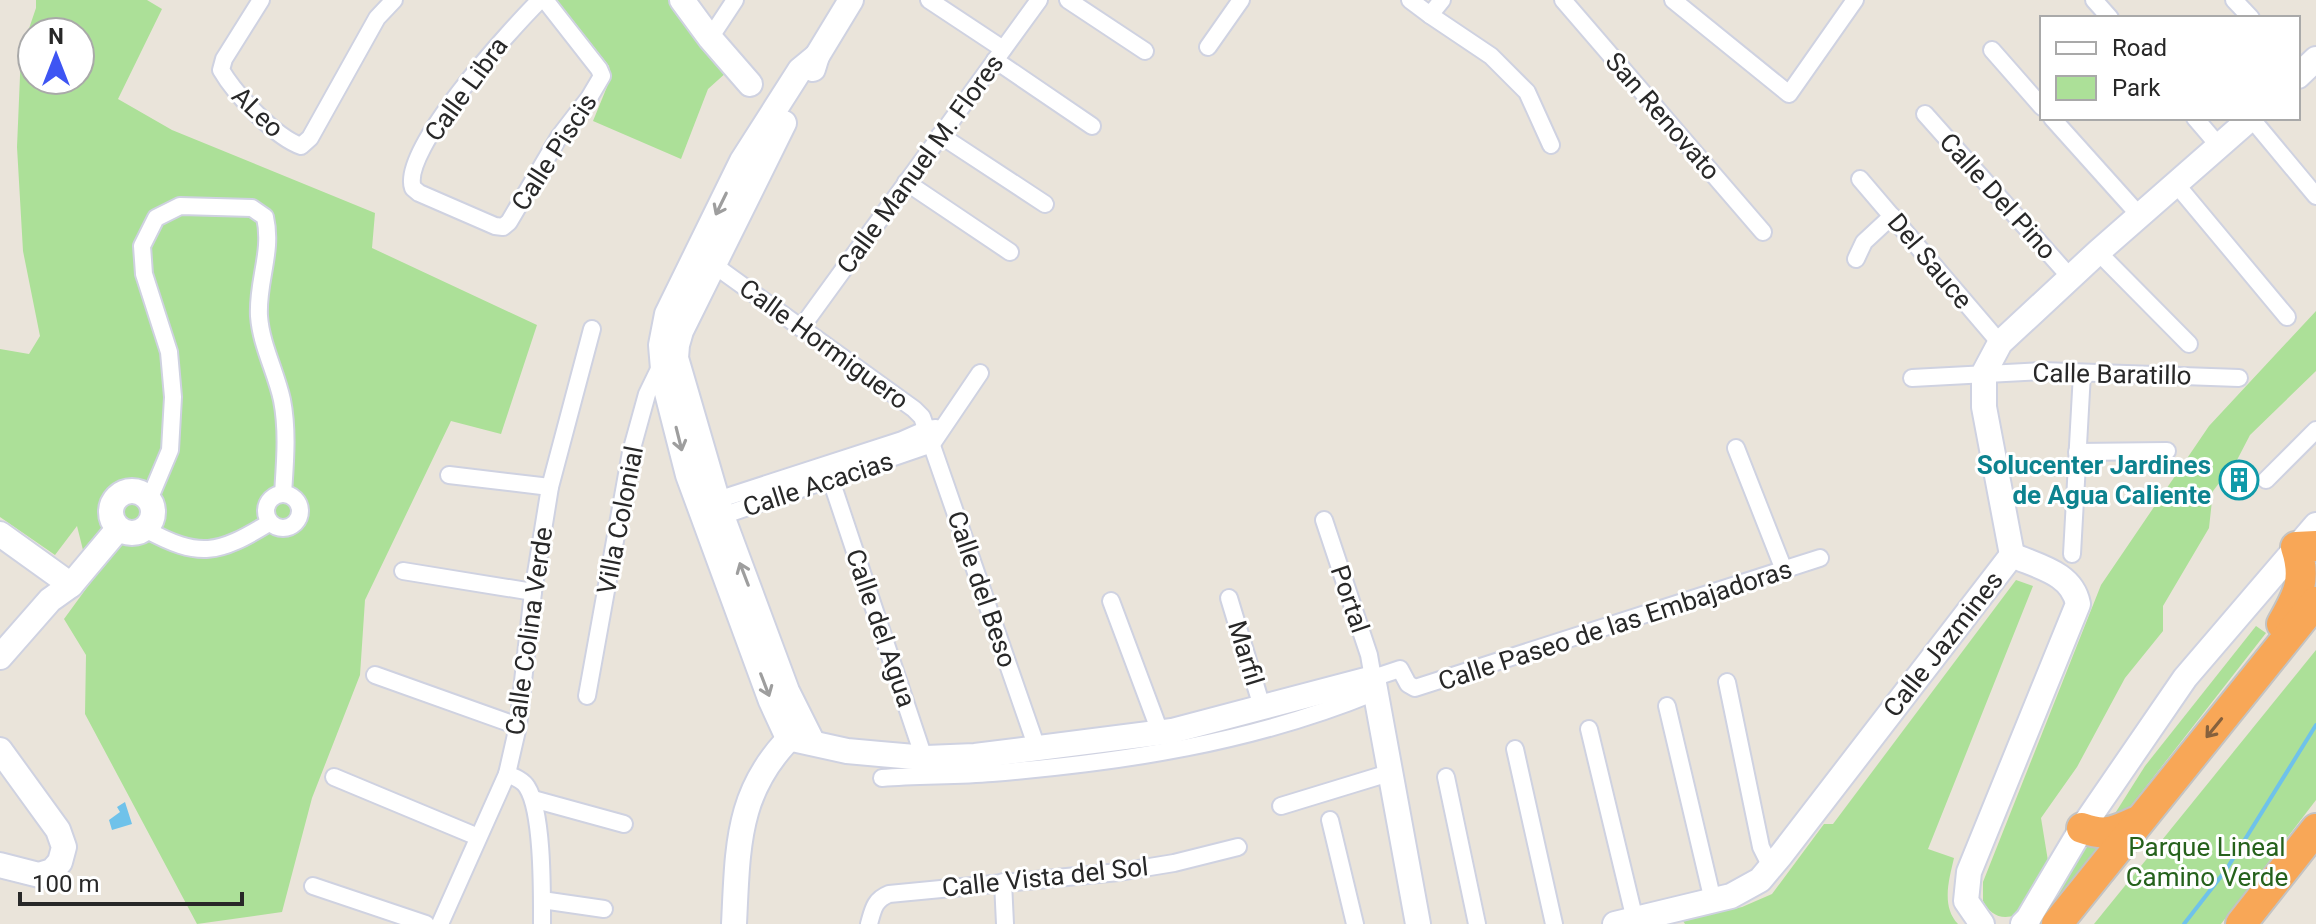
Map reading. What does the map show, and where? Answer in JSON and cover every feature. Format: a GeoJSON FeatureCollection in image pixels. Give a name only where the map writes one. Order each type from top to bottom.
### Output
{"type":"FeatureCollection","features":[{"type":"Feature","properties":{"kind":"highway"},"geometry":{"type":"LineString","coordinates":[[2246,687],[2296,599],[2309,539]]}},
{"type":"Feature","properties":{"kind":"highway"},"geometry":{"type":"LineString","coordinates":[[2057,924],[2316,602]]}},
{"type":"Feature","properties":{"kind":"highway"},"geometry":{"type":"LineString","coordinates":[[2082,828],[2106,834],[2139,820]]}},
{"type":"Feature","properties":{"kind":"highway"},"geometry":{"type":"LineString","coordinates":[[2241,924],[2316,829]]}},
{"type":"Feature","properties":{"kind":"street","name":"ALeo"},"geometry":{"type":"LineString","coordinates":[[261,0],[224,59],[221,70],[255,111],[289,142],[301,146],[310,138],[377,18],[394,0]]}},
{"type":"Feature","properties":{"kind":"street","name":"Calle Piscis"},"geometry":{"type":"LineString","coordinates":[[503,227],[509,222],[559,137],[602,76],[542,0]]}},
{"type":"Feature","properties":{"kind":"street","name":"Calle Libra"},"geometry":{"type":"LineString","coordinates":[[503,227],[432,199],[413,188],[411,172],[450,104],[506,35],[542,0]]}},
{"type":"Feature","properties":{"kind":"street"},"geometry":{"type":"LineString","coordinates":[[682,0],[750,84],[764,141]]}},
{"type":"Feature","properties":{"kind":"street"},"geometry":{"type":"LineString","coordinates":[[710,38],[735,0]]}},
{"type":"Feature","properties":{"kind":"street"},"geometry":{"type":"LineString","coordinates":[[669,361],[714,265],[764,141],[851,0]]}},
{"type":"Feature","properties":{"kind":"street"},"geometry":{"type":"LineString","coordinates":[[929,0],[1092,126]]}},
{"type":"Feature","properties":{"kind":"street","name":"Calle Manuel M. Flores"},"geometry":{"type":"LineString","coordinates":[[801,328],[1039,0]]}},
{"type":"Feature","properties":{"kind":"street"},"geometry":{"type":"LineString","coordinates":[[1068,0],[1145,51]]}},
{"type":"Feature","properties":{"kind":"street"},"geometry":{"type":"LineString","coordinates":[[1410,0],[1491,56],[1527,92],[1551,145]]}},
{"type":"Feature","properties":{"kind":"street"},"geometry":{"type":"LineString","coordinates":[[1430,15],[1442,0]]}},
{"type":"Feature","properties":{"kind":"street","name":"San Renovato"},"geometry":{"type":"LineString","coordinates":[[1563,0],[1763,232]]}},
{"type":"Feature","properties":{"kind":"street"},"geometry":{"type":"LineString","coordinates":[[1673,0],[1789,94],[1855,0]]}},
{"type":"Feature","properties":{"kind":"street"},"geometry":{"type":"LineString","coordinates":[[2094,0],[2108,16]]}},
{"type":"Feature","properties":{"kind":"street"},"geometry":{"type":"LineString","coordinates":[[2234,0],[2249,16]]}},
{"type":"Feature","properties":{"kind":"street"},"geometry":{"type":"LineString","coordinates":[[1208,47],[1235,2]]}},
{"type":"Feature","properties":{"kind":"street"},"geometry":{"type":"LineString","coordinates":[[1992,50],[2040,105]]}},
{"type":"Feature","properties":{"kind":"street"},"geometry":{"type":"LineString","coordinates":[[750,84],[809,68]]}},
{"type":"Feature","properties":{"kind":"street","name":"Calle Del Pino"},"geometry":{"type":"LineString","coordinates":[[1925,114],[2070,277]]}},
{"type":"Feature","properties":{"kind":"street"},"geometry":{"type":"LineString","coordinates":[[2054,120],[2140,216]]}},
{"type":"Feature","properties":{"kind":"street"},"geometry":{"type":"LineString","coordinates":[[2197,120],[2219,146]]}},
{"type":"Feature","properties":{"kind":"street"},"geometry":{"type":"LineString","coordinates":[[2012,555],[1984,407],[1984,373],[2000,343],[2070,277],[2249,120]]}},
{"type":"Feature","properties":{"kind":"street"},"geometry":{"type":"LineString","coordinates":[[2253,120],[2316,196]]}},
{"type":"Feature","properties":{"kind":"street"},"geometry":{"type":"LineString","coordinates":[[940,135],[1045,204]]}},
{"type":"Feature","properties":{"kind":"street"},"geometry":{"type":"LineString","coordinates":[[734,924],[738,839],[747,803],[761,774],[802,735],[771,701],[711,511],[688,475],[662,330],[742,161],[764,141]]}},
{"type":"Feature","properties":{"kind":"street","name":"Del Sauce"},"geometry":{"type":"LineString","coordinates":[[1860,179],[2000,343]]}},
{"type":"Feature","properties":{"kind":"street"},"geometry":{"type":"LineString","coordinates":[[906,182],[1010,252]]}},
{"type":"Feature","properties":{"kind":"street"},"geometry":{"type":"LineString","coordinates":[[2176,184],[2287,317]]}},
{"type":"Feature","properties":{"kind":"street"},"geometry":{"type":"LineString","coordinates":[[149,500],[170,450],[173,397],[169,352],[144,274],[142,246],[156,218],[180,206],[252,208],[265,217],[270,237],[259,311],[261,333],[282,400],[286,440],[283,494]]}},
{"type":"Feature","properties":{"kind":"street"},"geometry":{"type":"LineString","coordinates":[[1856,259],[1864,242],[1892,216]]}},
{"type":"Feature","properties":{"kind":"street"},"geometry":{"type":"LineString","coordinates":[[2098,252],[2189,344]]}},
{"type":"Feature","properties":{"kind":"street","name":"Calle Hormiguero"},"geometry":{"type":"LineString","coordinates":[[714,265],[914,409],[929,436]]}},
{"type":"Feature","properties":{"kind":"street","name":"Calle Colina Verde"},"geometry":{"type":"LineString","coordinates":[[440,924],[507,774],[518,726],[533,592],[550,487],[592,329]]}},
{"type":"Feature","properties":{"kind":"street","name":"Villa Colonial"},"geometry":{"type":"LineString","coordinates":[[587,696],[631,452],[647,394],[669,361]]}},
{"type":"Feature","properties":{"kind":"street"},"geometry":{"type":"LineString","coordinates":[[929,436],[945,428],[980,373]]}},
{"type":"Feature","properties":{"kind":"street","name":"Calle Baratillo"},"geometry":{"type":"LineString","coordinates":[[1912,378],[1984,373],[2239,378]]}},
{"type":"Feature","properties":{"kind":"street"},"geometry":{"type":"LineString","coordinates":[[2072,554],[2082,373]]}},
{"type":"Feature","properties":{"kind":"street"},"geometry":{"type":"LineString","coordinates":[[2266,480],[2316,430]]}},
{"type":"Feature","properties":{"kind":"street","name":"Calle Acacias"},"geometry":{"type":"LineString","coordinates":[[711,511],[831,480],[929,436]]}},
{"type":"Feature","properties":{"kind":"street","name":"Calle Acacias"},"geometry":{"type":"LineString","coordinates":[[711,511],[902,440],[929,436]]}},
{"type":"Feature","properties":{"kind":"street","name":"Calle del Beso"},"geometry":{"type":"LineString","coordinates":[[929,436],[1037,748]]}},
{"type":"Feature","properties":{"kind":"street"},"geometry":{"type":"LineString","coordinates":[[1736,448],[1784,570]]}},
{"type":"Feature","properties":{"kind":"street"},"geometry":{"type":"LineString","coordinates":[[2077,452],[2167,451]]}},
{"type":"Feature","properties":{"kind":"street"},"geometry":{"type":"LineString","coordinates":[[449,475],[550,487]]}},
{"type":"Feature","properties":{"kind":"street","name":"Calle del Agua"},"geometry":{"type":"LineString","coordinates":[[831,480],[927,767]]}},
{"type":"Feature","properties":{"kind":"street"},"geometry":{"type":"LineString","coordinates":[[130,491],[141,493],[149,500],[153,510],[151,521],[145,529],[126,533],[114,521],[112,503],[119,494],[130,491]]}},
{"type":"Feature","properties":{"kind":"street"},"geometry":{"type":"LineString","coordinates":[[283,494],[294,497],[300,507],[299,519],[290,527],[279,528],[269,523],[265,513],[273,497],[283,494]]}},
{"type":"Feature","properties":{"kind":"street","name":"Portal"},"geometry":{"type":"LineString","coordinates":[[1324,520],[1369,655],[1374,685]]}},
{"type":"Feature","properties":{"kind":"street"},"geometry":{"type":"LineString","coordinates":[[0,657],[114,521]]}},
{"type":"Feature","properties":{"kind":"street"},"geometry":{"type":"LineString","coordinates":[[145,529],[171,544],[205,551],[236,543],[269,523]]}},
{"type":"Feature","properties":{"kind":"street"},"geometry":{"type":"LineString","coordinates":[[0,534],[64,581]]}},
{"type":"Feature","properties":{"kind":"street"},"geometry":{"type":"LineString","coordinates":[[2023,924],[2082,828],[2185,678],[2309,539]]}},
{"type":"Feature","properties":{"kind":"street","name":"Calle Jazmines"},"geometry":{"type":"LineString","coordinates":[[1625,922],[1662,919],[1746,889],[1771,867],[2012,555],[2068,581],[2076,591],[2078,604],[1969,872],[1966,901],[1982,924]]}},
{"type":"Feature","properties":{"kind":"street","name":"Calle Paseo de las Embajadoras"},"geometry":{"type":"LineString","coordinates":[[802,735],[847,751],[927,767],[975,756],[1160,732],[1213,722],[1262,707],[1374,685],[1400,669],[1408,684],[1415,688],[1425,687],[1820,558]]}},
{"type":"Feature","properties":{"kind":"street"},"geometry":{"type":"LineString","coordinates":[[403,571],[533,592]]}},
{"type":"Feature","properties":{"kind":"street","name":"Marfil"},"geometry":{"type":"LineString","coordinates":[[1229,598],[1262,707]]}},
{"type":"Feature","properties":{"kind":"street"},"geometry":{"type":"LineString","coordinates":[[1111,601],[1160,732]]}},
{"type":"Feature","properties":{"kind":"street"},"geometry":{"type":"LineString","coordinates":[[375,675],[518,726]]}},
{"type":"Feature","properties":{"kind":"street"},"geometry":{"type":"LineString","coordinates":[[1727,682],[1761,847],[1771,867]]}},
{"type":"Feature","properties":{"kind":"street"},"geometry":{"type":"LineString","coordinates":[[882,778],[927,767],[989,773],[1167,753],[1320,713],[1374,685],[1418,924]]}},
{"type":"Feature","properties":{"kind":"street"},"geometry":{"type":"LineString","coordinates":[[1667,706],[1713,901]]}},
{"type":"Feature","properties":{"kind":"street"},"geometry":{"type":"LineString","coordinates":[[1589,729],[1625,922]]}},
{"type":"Feature","properties":{"kind":"street"},"geometry":{"type":"LineString","coordinates":[[1515,749],[1554,924]]}},
{"type":"Feature","properties":{"kind":"street"},"geometry":{"type":"LineString","coordinates":[[0,750],[58,830],[64,847],[60,862],[52,871],[39,875],[0,865]]}},
{"type":"Feature","properties":{"kind":"street"},"geometry":{"type":"LineString","coordinates":[[1281,806],[1389,773]]}},
{"type":"Feature","properties":{"kind":"street"},"geometry":{"type":"LineString","coordinates":[[507,774],[526,783],[533,799],[542,924]]}},
{"type":"Feature","properties":{"kind":"street"},"geometry":{"type":"LineString","coordinates":[[334,777],[478,837]]}},
{"type":"Feature","properties":{"kind":"street"},"geometry":{"type":"LineString","coordinates":[[1446,777],[1477,924]]}},
{"type":"Feature","properties":{"kind":"street"},"geometry":{"type":"LineString","coordinates":[[533,799],[624,824]]}},
{"type":"Feature","properties":{"kind":"street"},"geometry":{"type":"LineString","coordinates":[[1330,820],[1355,924]]}},
{"type":"Feature","properties":{"kind":"street","name":"Calle Vista del Sol"},"geometry":{"type":"LineString","coordinates":[[869,924],[874,905],[880,897],[889,894],[1135,870],[1238,847]]}},
{"type":"Feature","properties":{"kind":"street"},"geometry":{"type":"LineString","coordinates":[[1003,882],[1005,924]]}},
{"type":"Feature","properties":{"kind":"street"},"geometry":{"type":"LineString","coordinates":[[313,886],[426,924]]}},
{"type":"Feature","properties":{"kind":"street"},"geometry":{"type":"LineString","coordinates":[[542,900],[604,909]]}},
{"type":"Feature","properties":{"kind":"green space"},"geometry":{"type":"Polygon","coordinates":[[[36,0],[147,0],[162,9],[118,99],[172,130],[375,213],[372,248],[537,325],[501,434],[451,421],[365,600],[360,675],[312,798],[282,912],[197,924],[85,714],[86,655],[64,619],[91,582],[77,526],[55,555],[0,517],[0,349],[29,354],[40,336],[23,251],[17,147],[19,96],[96,96],[96,16],[33,16],[36,0]]]}},
{"type":"Feature","properties":{"kind":"green space"},"geometry":{"type":"Polygon","coordinates":[[[557,0],[676,0],[728,71],[708,89],[681,159],[593,121],[611,77],[609,66],[557,0]]]}},
{"type":"Feature","properties":{"kind":"green space"},"geometry":{"type":"Polygon","coordinates":[[[2316,311],[2316,371],[2250,435],[2237,460],[2213,491],[2209,528],[2163,606],[2163,631],[2125,678],[2077,767],[2041,818],[2048,861],[2016,915],[1996,915],[1983,901],[1983,882],[2101,585],[2209,426],[2316,311]]]}},
{"type":"Feature","properties":{"kind":"green space"},"geometry":{"type":"Polygon","coordinates":[[[2016,580],[2033,586],[1928,849],[1954,858],[1948,901],[1958,924],[1685,924],[1683,921],[1742,907],[1772,894],[1824,824],[1833,824],[2016,580]]]}},
{"type":"Feature","properties":{"kind":"green space"},"geometry":{"type":"Polygon","coordinates":[[[2256,626],[2266,633],[2116,825],[2109,823],[2145,766],[2256,626]]]}},
{"type":"Feature","properties":{"kind":"green space","name":"Parque Lineal Camino Verde"},"geometry":{"type":"Polygon","coordinates":[[[2316,650],[2316,800],[2221,924],[2094,924],[2316,650]]]}},
{"type":"Feature","properties":{"kind":"green space"},"geometry":{"type":"Polygon","coordinates":[[[2085,841],[2112,843],[2046,924],[2034,924],[2085,841]]]}},
{"type":"Feature","properties":{"kind":"water"},"geometry":{"type":"Polygon","coordinates":[[[125,802],[132,824],[112,830],[109,820],[120,812],[117,807],[125,802]]]}},
{"type":"Feature","properties":{"kind":"waterway"},"geometry":{"type":"LineString","coordinates":[[2184,924],[2226,870],[2316,725]]}},
{"type":"Feature","properties":{"kind":"place","name":"Solucenter Jardines de Agua Caliente"},"geometry":{"type":"Point","coordinates":[2239,480]}}]}
